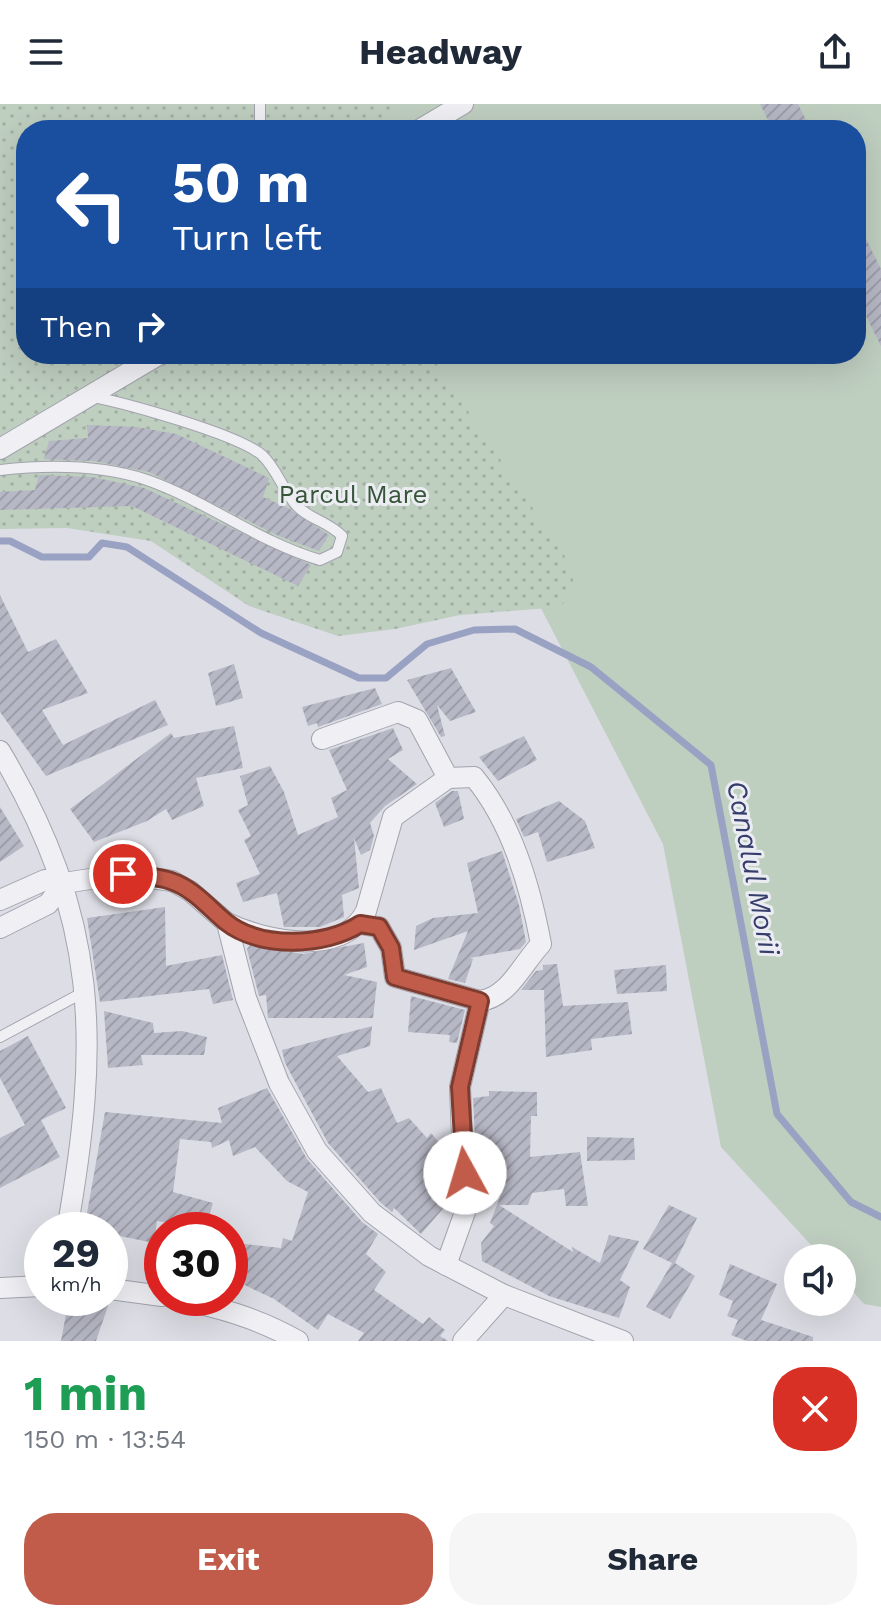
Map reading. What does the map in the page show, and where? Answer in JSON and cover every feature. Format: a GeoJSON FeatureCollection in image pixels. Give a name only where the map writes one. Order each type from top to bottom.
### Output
{"type":"FeatureCollection","features":[{"type":"Feature","properties":{"kind":"street"},"geometry":{"type":"LineString","coordinates":[[436,120],[463,104]]}},
{"type":"Feature","properties":{"kind":"street"},"geometry":{"type":"LineString","coordinates":[[0,449],[142,364]]}},
{"type":"Feature","properties":{"kind":"street"},"geometry":{"type":"LineString","coordinates":[[322,739],[398,712],[417,720],[448,778]]}},
{"type":"Feature","properties":{"kind":"street"},"geometry":{"type":"LineString","coordinates":[[0,751],[29,799],[64,883],[82,958],[89,1062],[83,1140],[70,1212]]}},
{"type":"Feature","properties":{"kind":"street"},"geometry":{"type":"LineString","coordinates":[[0,900],[45,880],[64,883],[123,874],[172,881],[201,899],[227,923],[255,936],[297,941],[341,936],[360,924],[375,888],[393,817],[448,778],[474,777],[494,800],[513,844],[535,912],[541,944],[504,993],[480,1001],[395,977],[391,948],[379,927],[360,924]]}},
{"type":"Feature","properties":{"kind":"street"},"geometry":{"type":"LineString","coordinates":[[0,928],[48,904],[64,883]]}},
{"type":"Feature","properties":{"kind":"street"},"geometry":{"type":"LineString","coordinates":[[227,923],[246,998],[279,1083],[317,1151],[372,1213],[446,1265],[504,1295],[623,1341]]}},
{"type":"Feature","properties":{"kind":"street"},"geometry":{"type":"LineString","coordinates":[[446,1265],[465,1212],[460,1087],[480,1001]]}},
{"type":"Feature","properties":{"kind":"street"},"geometry":{"type":"LineString","coordinates":[[0,1288],[24,1287]]}},
{"type":"Feature","properties":{"kind":"street"},"geometry":{"type":"LineString","coordinates":[[463,1341],[504,1295]]}},
{"type":"Feature","properties":{"kind":"street"},"geometry":{"type":"LineString","coordinates":[[244,1316],[266,1323],[298,1341]]}},
{"type":"Feature","properties":{"kind":"lane"},"geometry":{"type":"LineString","coordinates":[[0,470],[75,468],[147,480],[285,550],[320,560],[337,552],[342,536],[332,525],[298,507],[261,454],[215,434],[129,404],[86,396]]}},
{"type":"Feature","properties":{"kind":"lane"},"geometry":{"type":"LineString","coordinates":[[0,1037],[84,992]]}},
{"type":"Feature","properties":{"kind":"green space"},"geometry":{"type":"Polygon","coordinates":[[[0,104],[881,104],[881,1307],[864,1304],[856,1295],[856,1244],[810,1244],[721,1147],[663,844],[531,589],[0,423],[0,104]]]}},
{"type":"Feature","properties":{"kind":"green space","name":"Parcul Mare"},"geometry":{"type":"Polygon","coordinates":[[[0,104],[404,104],[385,120],[16,120],[16,364],[437,364],[566,558],[576,589],[560,607],[460,615],[395,629],[338,636],[249,606],[151,541],[67,528],[0,529],[0,104]]]}},
{"type":"Feature","properties":{"kind":"building"},"geometry":{"type":"Polygon","coordinates":[[[760,104],[798,104],[806,120],[768,120],[760,104]]]}},
{"type":"Feature","properties":{"kind":"building"},"geometry":{"type":"Polygon","coordinates":[[[866,239],[881,269],[881,346],[866,316],[866,239]]]}},
{"type":"Feature","properties":{"kind":"building"},"geometry":{"type":"Polygon","coordinates":[[[87,425],[137,427],[176,434],[269,478],[263,497],[288,508],[329,535],[319,551],[279,536],[149,472],[94,461],[44,459],[49,441],[88,438],[87,425]]]}},
{"type":"Feature","properties":{"kind":"building"},"geometry":{"type":"Polygon","coordinates":[[[39,475],[92,477],[144,488],[311,565],[298,586],[132,506],[0,510],[0,492],[35,490],[39,475]]]}},
{"type":"Feature","properties":{"kind":"building"},"geometry":{"type":"Polygon","coordinates":[[[0,595],[28,652],[56,639],[88,693],[42,710],[63,745],[155,700],[168,725],[46,776],[0,712],[0,595]]]}},
{"type":"Feature","properties":{"kind":"building"},"geometry":{"type":"Polygon","coordinates":[[[234,664],[243,698],[216,706],[208,673],[234,664]]]}},
{"type":"Feature","properties":{"kind":"building"},"geometry":{"type":"Polygon","coordinates":[[[451,668],[476,712],[450,721],[437,705],[445,736],[441,737],[407,680],[451,668]]]}},
{"type":"Feature","properties":{"kind":"building"},"geometry":{"type":"Polygon","coordinates":[[[375,688],[382,704],[318,727],[317,723],[308,726],[302,707],[375,688]]]}},
{"type":"Feature","properties":{"kind":"building"},"geometry":{"type":"Polygon","coordinates":[[[234,726],[243,768],[196,778],[204,806],[172,820],[166,809],[147,821],[94,842],[70,809],[171,733],[174,738],[234,726]]]}},
{"type":"Feature","properties":{"kind":"building"},"geometry":{"type":"Polygon","coordinates":[[[393,728],[403,750],[388,759],[417,784],[385,806],[370,823],[374,836],[370,850],[361,855],[354,838],[359,888],[342,895],[344,917],[320,927],[284,927],[277,893],[243,902],[236,883],[260,874],[244,840],[251,836],[238,810],[248,805],[240,776],[270,766],[284,792],[298,835],[338,817],[331,798],[347,790],[329,750],[393,728]]]}},
{"type":"Feature","properties":{"kind":"building"},"geometry":{"type":"Polygon","coordinates":[[[524,736],[537,760],[498,781],[479,757],[524,736]]]}},
{"type":"Feature","properties":{"kind":"building"},"geometry":{"type":"Polygon","coordinates":[[[452,791],[458,791],[464,819],[444,827],[435,803],[452,791]]]}},
{"type":"Feature","properties":{"kind":"building"},"geometry":{"type":"Polygon","coordinates":[[[559,801],[585,821],[595,848],[547,862],[538,832],[524,837],[516,819],[559,801]]]}},
{"type":"Feature","properties":{"kind":"building"},"geometry":{"type":"Polygon","coordinates":[[[0,807],[24,846],[0,862],[0,807]]]}},
{"type":"Feature","properties":{"kind":"building"},"geometry":{"type":"Polygon","coordinates":[[[502,851],[519,905],[526,942],[520,949],[470,958],[473,959],[465,983],[448,979],[468,931],[414,950],[416,926],[433,918],[478,913],[467,863],[502,851]]]}},
{"type":"Feature","properties":{"kind":"building"},"geometry":{"type":"Polygon","coordinates":[[[165,907],[166,966],[222,955],[233,1000],[213,1004],[209,989],[100,1002],[87,918],[165,907]]]}},
{"type":"Feature","properties":{"kind":"building"},"geometry":{"type":"Polygon","coordinates":[[[364,943],[367,967],[344,975],[377,982],[373,1018],[268,1018],[266,995],[259,996],[247,949],[250,945],[303,954],[364,943]]]}},
{"type":"Feature","properties":{"kind":"building"},"geometry":{"type":"Polygon","coordinates":[[[557,964],[563,1006],[628,1002],[632,1034],[591,1039],[592,1050],[546,1057],[544,990],[521,990],[536,971],[543,970],[543,965],[557,964]]]}},
{"type":"Feature","properties":{"kind":"building"},"geometry":{"type":"Polygon","coordinates":[[[666,965],[667,991],[617,994],[614,970],[666,965]]]}},
{"type":"Feature","properties":{"kind":"building"},"geometry":{"type":"Polygon","coordinates":[[[411,996],[465,1010],[457,1043],[449,1042],[450,1035],[408,1032],[411,996]]]}},
{"type":"Feature","properties":{"kind":"building"},"geometry":{"type":"Polygon","coordinates":[[[104,1011],[153,1023],[154,1033],[182,1031],[207,1037],[204,1055],[141,1055],[143,1065],[108,1068],[104,1011]]]}},
{"type":"Feature","properties":{"kind":"building"},"geometry":{"type":"Polygon","coordinates":[[[372,1026],[370,1046],[337,1056],[368,1092],[381,1088],[397,1123],[409,1118],[427,1138],[431,1133],[449,1154],[424,1181],[447,1204],[421,1234],[394,1208],[392,1212],[381,1203],[328,1143],[285,1063],[282,1050],[372,1026]]]}},
{"type":"Feature","properties":{"kind":"building"},"geometry":{"type":"Polygon","coordinates":[[[28,1036],[66,1108],[41,1120],[60,1157],[0,1188],[0,1138],[25,1125],[0,1078],[0,1051],[28,1036]]]}},
{"type":"Feature","properties":{"kind":"building"},"geometry":{"type":"Polygon","coordinates":[[[267,1088],[307,1159],[362,1222],[378,1234],[366,1254],[386,1272],[374,1290],[423,1324],[429,1317],[445,1330],[440,1336],[448,1341],[358,1341],[364,1333],[328,1314],[318,1330],[274,1299],[248,1287],[248,1244],[281,1248],[283,1238],[292,1241],[308,1192],[287,1181],[255,1147],[233,1156],[229,1140],[212,1148],[211,1142],[180,1139],[173,1192],[213,1203],[210,1212],[144,1212],[144,1241],[128,1238],[128,1212],[87,1212],[105,1112],[222,1123],[218,1108],[267,1088]]]}},
{"type":"Feature","properties":{"kind":"building"},"geometry":{"type":"Polygon","coordinates":[[[489,1091],[537,1092],[537,1116],[531,1116],[530,1157],[580,1152],[588,1206],[566,1206],[564,1189],[532,1193],[528,1205],[499,1205],[573,1252],[572,1247],[600,1263],[609,1235],[639,1241],[620,1280],[630,1287],[619,1318],[549,1296],[482,1261],[481,1243],[494,1226],[490,1223],[500,1197],[478,1199],[473,1098],[489,1096],[489,1091]]]}},
{"type":"Feature","properties":{"kind":"building"},"geometry":{"type":"Polygon","coordinates":[[[587,1137],[634,1138],[635,1160],[587,1161],[587,1137]]]}},
{"type":"Feature","properties":{"kind":"building"},"geometry":{"type":"Polygon","coordinates":[[[669,1205],[697,1218],[675,1263],[695,1276],[670,1319],[646,1307],[672,1263],[643,1249],[669,1205]]]}},
{"type":"Feature","properties":{"kind":"building"},"geometry":{"type":"Polygon","coordinates":[[[730,1264],[777,1284],[761,1320],[813,1337],[813,1341],[747,1341],[731,1335],[738,1320],[727,1316],[733,1301],[719,1295],[730,1264]]]}},
{"type":"Feature","properties":{"kind":"building"},"geometry":{"type":"Polygon","coordinates":[[[66,1316],[105,1316],[96,1341],[61,1341],[66,1316]]]}},
{"type":"Feature","properties":{"kind":"waterway","name":"Canalul Morii"},"geometry":{"type":"LineString","coordinates":[[0,541],[10,541],[42,557],[89,557],[102,543],[127,547],[261,633],[359,678],[386,678],[427,644],[474,630],[515,629],[591,667],[711,765],[777,1114],[851,1202],[881,1217]]}},
{"type":"Feature","properties":{"kind":"route"},"geometry":{"type":"LineString","coordinates":[[123,874],[172,881],[212,907],[227,923],[255,936],[297,941],[341,936],[360,924],[379,927],[391,948],[395,977],[480,1001],[460,1087],[465,1173]]}}]}
